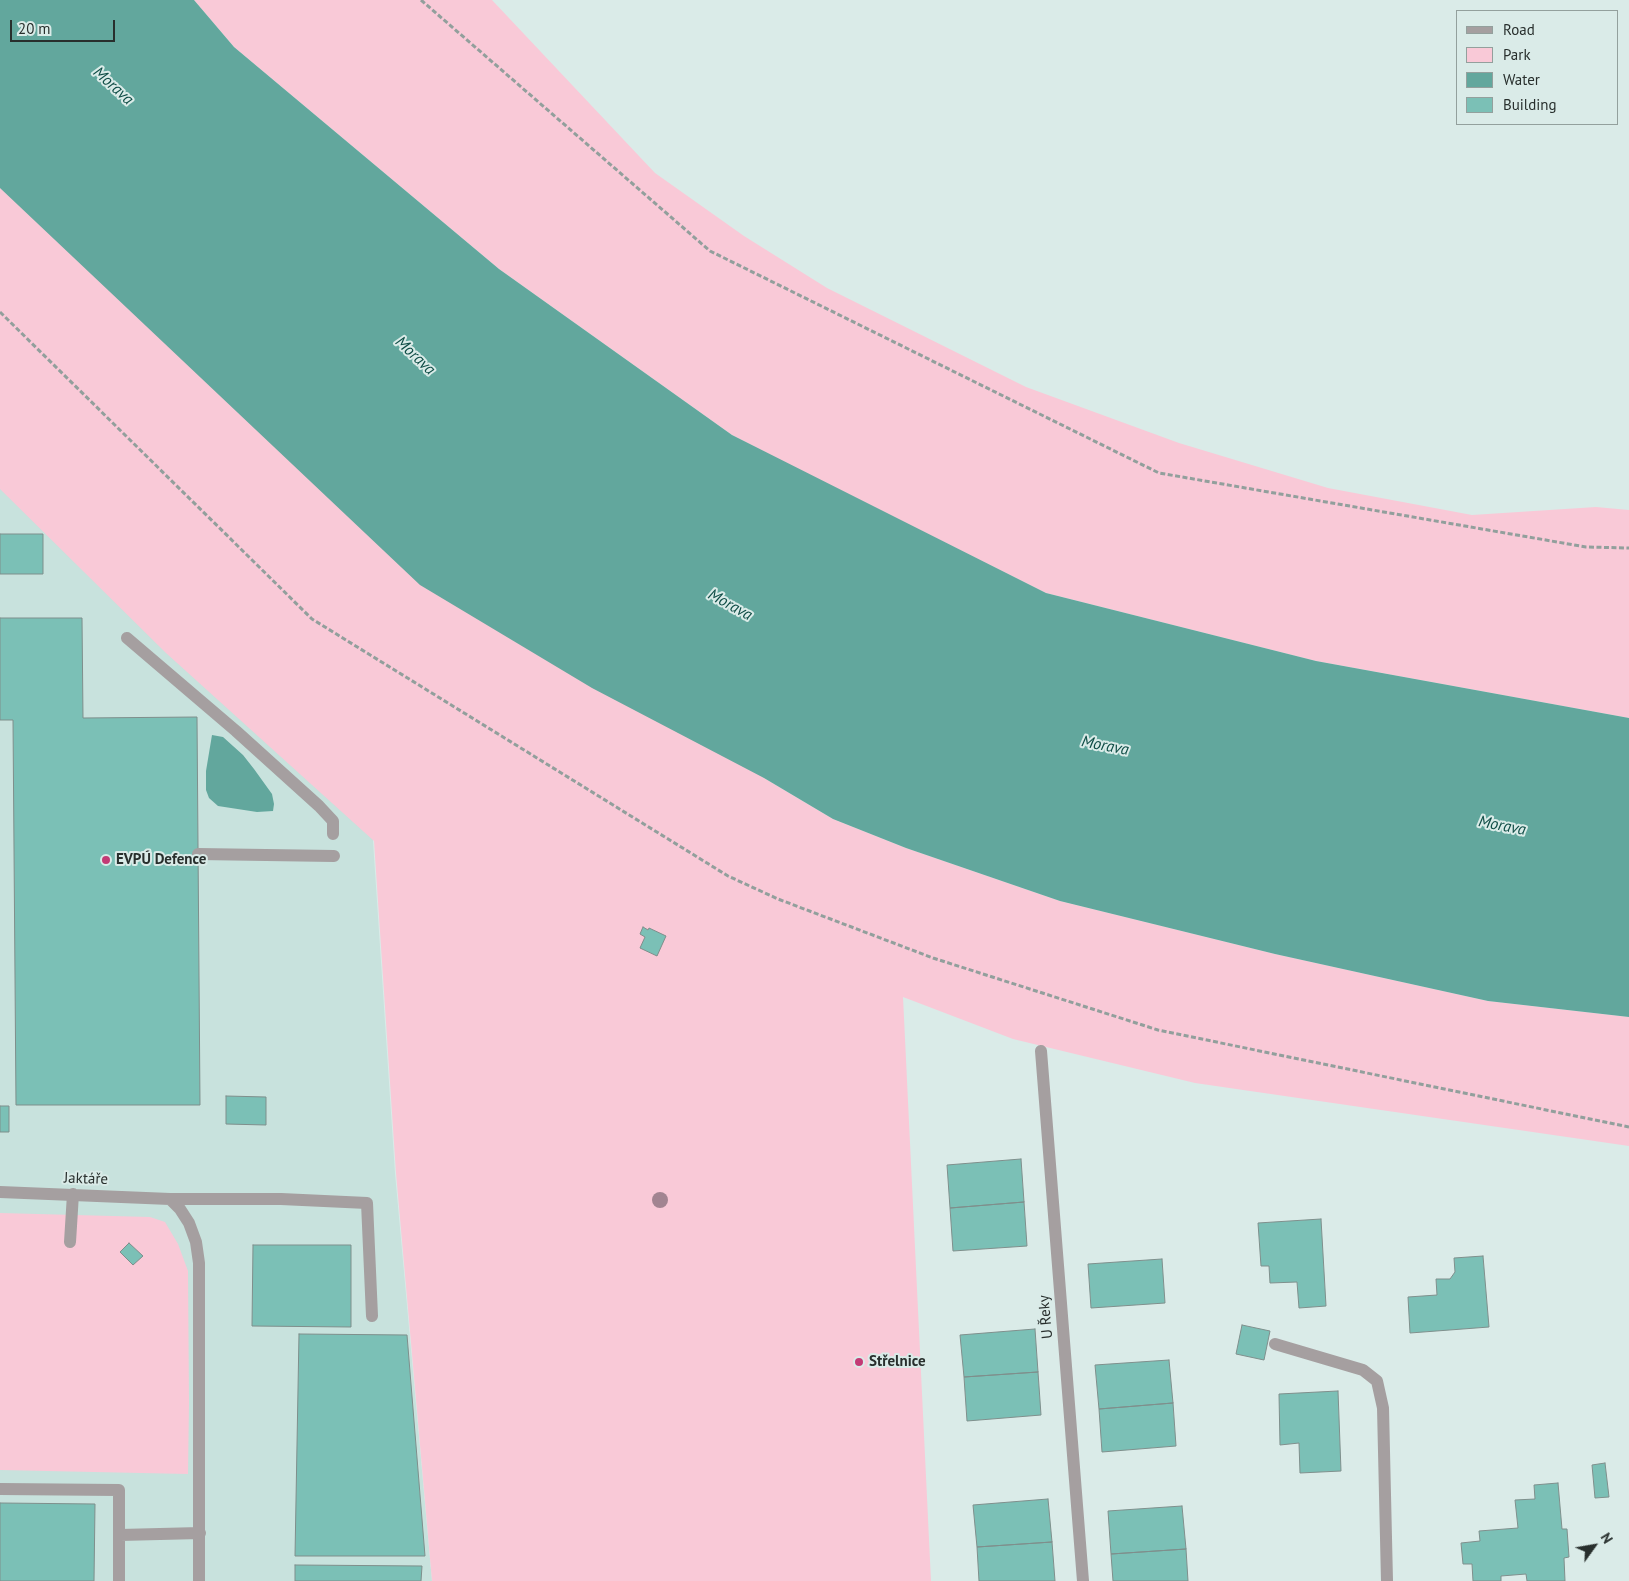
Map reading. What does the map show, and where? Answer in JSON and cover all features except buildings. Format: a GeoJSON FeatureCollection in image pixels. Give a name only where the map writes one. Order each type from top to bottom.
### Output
{"type":"FeatureCollection","features":[{"type":"Feature","properties":{"kind":"street"},"geometry":{"type":"LineString","coordinates":[[127,638],[236,731],[319,806],[333,821],[333,834]]}},
{"type":"Feature","properties":{"kind":"street"},"geometry":{"type":"LineString","coordinates":[[198,854],[334,856]]}},
{"type":"Feature","properties":{"kind":"street","name":"U Řeky"},"geometry":{"type":"LineString","coordinates":[[1041,1051],[1083,1581]]}},
{"type":"Feature","properties":{"kind":"street","name":"Jaktáře"},"geometry":{"type":"LineString","coordinates":[[0,1192],[367,1203],[372,1316]]}},
{"type":"Feature","properties":{"kind":"street"},"geometry":{"type":"LineString","coordinates":[[70,1242],[73,1194]]}},
{"type":"Feature","properties":{"kind":"street"},"geometry":{"type":"LineString","coordinates":[[170,1198],[189,1223],[196,1242],[199,1263],[199,1581]]}},
{"type":"Feature","properties":{"kind":"street"},"geometry":{"type":"LineString","coordinates":[[1275,1344],[1363,1370],[1377,1381],[1383,1408],[1387,1581]]}},
{"type":"Feature","properties":{"kind":"street"},"geometry":{"type":"LineString","coordinates":[[0,1489],[119,1490],[118,1581]]}},
{"type":"Feature","properties":{"kind":"street"},"geometry":{"type":"LineString","coordinates":[[120,1535],[200,1533]]}},
{"type":"Feature","properties":{"kind":"path"},"geometry":{"type":"LineString","coordinates":[[421,0],[710,251],[1159,473],[1586,547],[1629,548]]}},
{"type":"Feature","properties":{"kind":"path"},"geometry":{"type":"LineString","coordinates":[[0,312],[312,619],[728,876],[778,900],[933,958],[1158,1030],[1629,1127]]}},
{"type":"Feature","properties":{"kind":"shaded area"},"geometry":{"type":"Polygon","coordinates":[[[0,389],[374,741],[373,841],[395,1173],[432,1581],[0,1581],[0,389]]]}},
{"type":"Feature","properties":{"kind":"green space"},"geometry":{"type":"Polygon","coordinates":[[[194,0],[492,0],[655,173],[744,236],[827,288],[1026,387],[1179,443],[1328,488],[1472,515],[1596,507],[1629,510],[1629,718],[1316,661],[1046,593],[786,463],[732,435],[499,269],[234,47],[194,0]]]}},
{"type":"Feature","properties":{"kind":"green space"},"geometry":{"type":"Polygon","coordinates":[[[0,187],[764,778],[833,819],[906,848],[1060,901],[1275,954],[1488,1001],[1629,1017],[1629,1146],[1195,1083],[1013,1039],[903,997],[931,1581],[432,1581],[396,1173],[374,841],[166,653],[0,489],[0,187]]]}},
{"type":"Feature","properties":{"kind":"green space"},"geometry":{"type":"Polygon","coordinates":[[[0,1213],[150,1217],[165,1222],[178,1244],[188,1271],[188,1474],[0,1470],[0,1213]]]}},
{"type":"Feature","properties":{"kind":"water","name":"Morava"},"geometry":{"type":"Polygon","coordinates":[[[0,0],[194,0],[234,47],[499,269],[732,435],[1046,593],[1316,661],[1629,718],[1629,1017],[1488,1001],[1275,954],[1060,901],[906,848],[833,819],[764,778],[592,688],[420,585],[0,188],[0,0]]]}},
{"type":"Feature","properties":{"kind":"water"},"geometry":{"type":"Polygon","coordinates":[[[212,735],[223,737],[243,755],[272,794],[273,811],[257,812],[218,806],[209,798],[206,790],[206,771],[212,735]]]}},
{"type":"Feature","properties":{"kind":"place","name":"EVPÚ Defence"},"geometry":{"type":"Point","coordinates":[106,860]}},
{"type":"Feature","properties":{"kind":"place","name":"Střelnice"},"geometry":{"type":"Point","coordinates":[859,1362]}}]}
